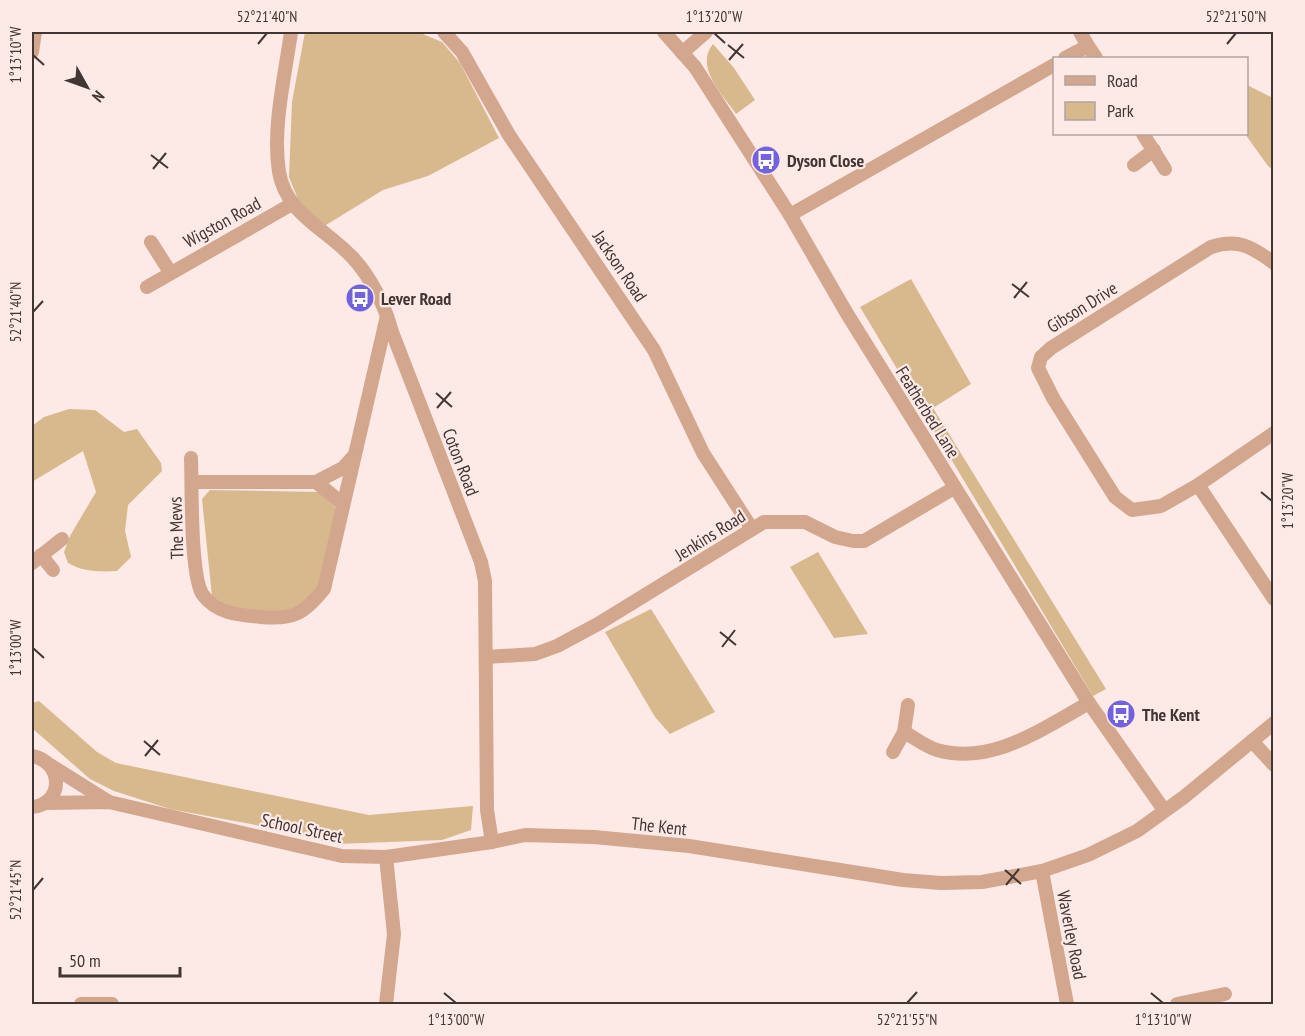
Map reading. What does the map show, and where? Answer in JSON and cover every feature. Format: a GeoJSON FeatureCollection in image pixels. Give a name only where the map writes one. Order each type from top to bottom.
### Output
{"type":"FeatureCollection","features":[{"type":"Feature","properties":{"kind":"street"},"geometry":{"type":"LineString","coordinates":[[32,52],[35,32]]}},
{"type":"Feature","properties":{"kind":"street","name":"Coton Road"},"geometry":{"type":"LineString","coordinates":[[291,32],[277,137],[280,174],[292,204],[304,218],[352,256],[366,274],[387,314],[481,562],[485,581],[487,810],[492,842]]}},
{"type":"Feature","properties":{"kind":"street","name":"Jackson Road"},"geometry":{"type":"LineString","coordinates":[[444,32],[462,52],[509,135],[654,350],[703,453],[752,529]]}},
{"type":"Feature","properties":{"kind":"street","name":"Featherbed Lane"},"geometry":{"type":"LineString","coordinates":[[664,32],[695,67],[790,215],[846,312],[1089,703],[1164,810]]}},
{"type":"Feature","properties":{"kind":"street"},"geometry":{"type":"LineString","coordinates":[[682,53],[706,32]]}},
{"type":"Feature","properties":{"kind":"street"},"geometry":{"type":"LineString","coordinates":[[1080,32],[1095,57]]}},
{"type":"Feature","properties":{"kind":"street"},"geometry":{"type":"LineString","coordinates":[[1067,57],[1088,46]]}},
{"type":"Feature","properties":{"kind":"street"},"geometry":{"type":"LineString","coordinates":[[790,215],[1053,66]]}},
{"type":"Feature","properties":{"kind":"street"},"geometry":{"type":"LineString","coordinates":[[1144,135],[1165,169]]}},
{"type":"Feature","properties":{"kind":"street"},"geometry":{"type":"LineString","coordinates":[[1134,165],[1154,150]]}},
{"type":"Feature","properties":{"kind":"street","name":"Wigston Road"},"geometry":{"type":"LineString","coordinates":[[147,287],[292,204]]}},
{"type":"Feature","properties":{"kind":"street"},"geometry":{"type":"LineString","coordinates":[[151,242],[170,273]]}},
{"type":"Feature","properties":{"kind":"street","name":"Gibson Drive"},"geometry":{"type":"LineString","coordinates":[[1274,263],[1255,249],[1239,244],[1225,243],[1211,248],[1051,348],[1041,357],[1038,368],[1053,398],[1115,497],[1132,510],[1161,506],[1198,485],[1274,433]]}},
{"type":"Feature","properties":{"kind":"street"},"geometry":{"type":"LineString","coordinates":[[316,482],[343,504],[387,314]]}},
{"type":"Feature","properties":{"kind":"street"},"geometry":{"type":"LineString","coordinates":[[192,482],[316,482],[343,468],[354,457]]}},
{"type":"Feature","properties":{"kind":"street","name":"The Mews"},"geometry":{"type":"LineString","coordinates":[[191,458],[194,562],[199,586],[203,596],[231,614],[280,619],[295,616],[307,608],[324,590],[343,504]]}},
{"type":"Feature","properties":{"kind":"street"},"geometry":{"type":"LineString","coordinates":[[1198,485],[1274,599]]}},
{"type":"Feature","properties":{"kind":"street","name":"Jenkins Road"},"geometry":{"type":"LineString","coordinates":[[486,657],[535,654],[557,646],[598,624],[764,522],[805,522],[835,537],[864,541],[954,488]]}},
{"type":"Feature","properties":{"kind":"street"},"geometry":{"type":"LineString","coordinates":[[53,570],[36,559],[62,539]]}},
{"type":"Feature","properties":{"kind":"street"},"geometry":{"type":"LineString","coordinates":[[904,732],[937,750],[975,754],[1011,746],[1089,703]]}},
{"type":"Feature","properties":{"kind":"street"},"geometry":{"type":"LineString","coordinates":[[893,752],[904,732],[908,705]]}},
{"type":"Feature","properties":{"kind":"street","name":"The Kent"},"geometry":{"type":"LineString","coordinates":[[492,842],[525,835],[606,838],[689,846],[903,880],[941,883],[982,882],[1042,871],[1088,855],[1137,831],[1274,723]]}},
{"type":"Feature","properties":{"kind":"street"},"geometry":{"type":"LineString","coordinates":[[1252,741],[1274,765]]}},
{"type":"Feature","properties":{"kind":"street","name":"School Street"},"geometry":{"type":"LineString","coordinates":[[32,743],[40,759],[53,770],[56,784],[54,791],[38,805]]}},
{"type":"Feature","properties":{"kind":"street","name":"School Street"},"geometry":{"type":"LineString","coordinates":[[40,759],[109,802]]}},
{"type":"Feature","properties":{"kind":"street","name":"School Street"},"geometry":{"type":"LineString","coordinates":[[38,805],[109,802],[342,856],[386,857],[492,842]]}},
{"type":"Feature","properties":{"kind":"street"},"geometry":{"type":"LineString","coordinates":[[386,857],[394,934],[386,1005]]}},
{"type":"Feature","properties":{"kind":"street","name":"Waverley Road"},"geometry":{"type":"LineString","coordinates":[[1042,871],[1067,1005]]}},
{"type":"Feature","properties":{"kind":"street"},"geometry":{"type":"LineString","coordinates":[[1178,1005],[1225,994]]}},
{"type":"Feature","properties":{"kind":"street"},"geometry":{"type":"LineString","coordinates":[[81,1005],[112,1005]]}},
{"type":"Feature","properties":{"kind":"green space"},"geometry":{"type":"Polygon","coordinates":[[[305,32],[418,32],[442,42],[460,63],[499,138],[428,176],[383,190],[326,225],[312,219],[298,199],[289,177],[292,102],[305,32]]]}},
{"type":"Feature","properties":{"kind":"green space"},"geometry":{"type":"Polygon","coordinates":[[[713,44],[734,68],[755,100],[736,114],[718,90],[708,71],[708,53],[713,44]]]}},
{"type":"Feature","properties":{"kind":"green space"},"geometry":{"type":"Polygon","coordinates":[[[1248,86],[1273,98],[1273,170],[1246,135],[1248,135],[1248,86]]]}},
{"type":"Feature","properties":{"kind":"green space"},"geometry":{"type":"Polygon","coordinates":[[[911,279],[971,384],[933,408],[1106,689],[1093,696],[860,307],[911,279]]]}},
{"type":"Feature","properties":{"kind":"green space"},"geometry":{"type":"Polygon","coordinates":[[[69,409],[95,410],[124,432],[137,429],[161,463],[162,471],[128,505],[125,531],[131,557],[117,571],[80,568],[68,563],[64,552],[70,536],[96,492],[83,451],[32,482],[32,426],[44,417],[69,409]]]}},
{"type":"Feature","properties":{"kind":"green space"},"geometry":{"type":"Polygon","coordinates":[[[210,490],[320,492],[336,508],[318,590],[291,613],[240,609],[212,596],[202,499],[210,490]]]}},
{"type":"Feature","properties":{"kind":"green space"},"geometry":{"type":"Polygon","coordinates":[[[818,552],[868,634],[834,638],[790,567],[818,552]]]}},
{"type":"Feature","properties":{"kind":"green space"},"geometry":{"type":"Polygon","coordinates":[[[651,609],[715,712],[670,734],[655,717],[605,632],[651,609]]]}},
{"type":"Feature","properties":{"kind":"green space"},"geometry":{"type":"Polygon","coordinates":[[[39,701],[97,752],[116,763],[369,815],[473,806],[471,830],[442,840],[337,844],[261,826],[170,809],[114,791],[90,779],[33,729],[32,703],[39,701]]]}},
{"type":"Feature","properties":{"kind":"place","name":"Dyson Close"},"geometry":{"type":"Point","coordinates":[766,160]}},
{"type":"Feature","properties":{"kind":"place","name":"Lever Road"},"geometry":{"type":"Point","coordinates":[360,298]}},
{"type":"Feature","properties":{"kind":"place","name":"The Kent"},"geometry":{"type":"Point","coordinates":[1121,714]}}]}
